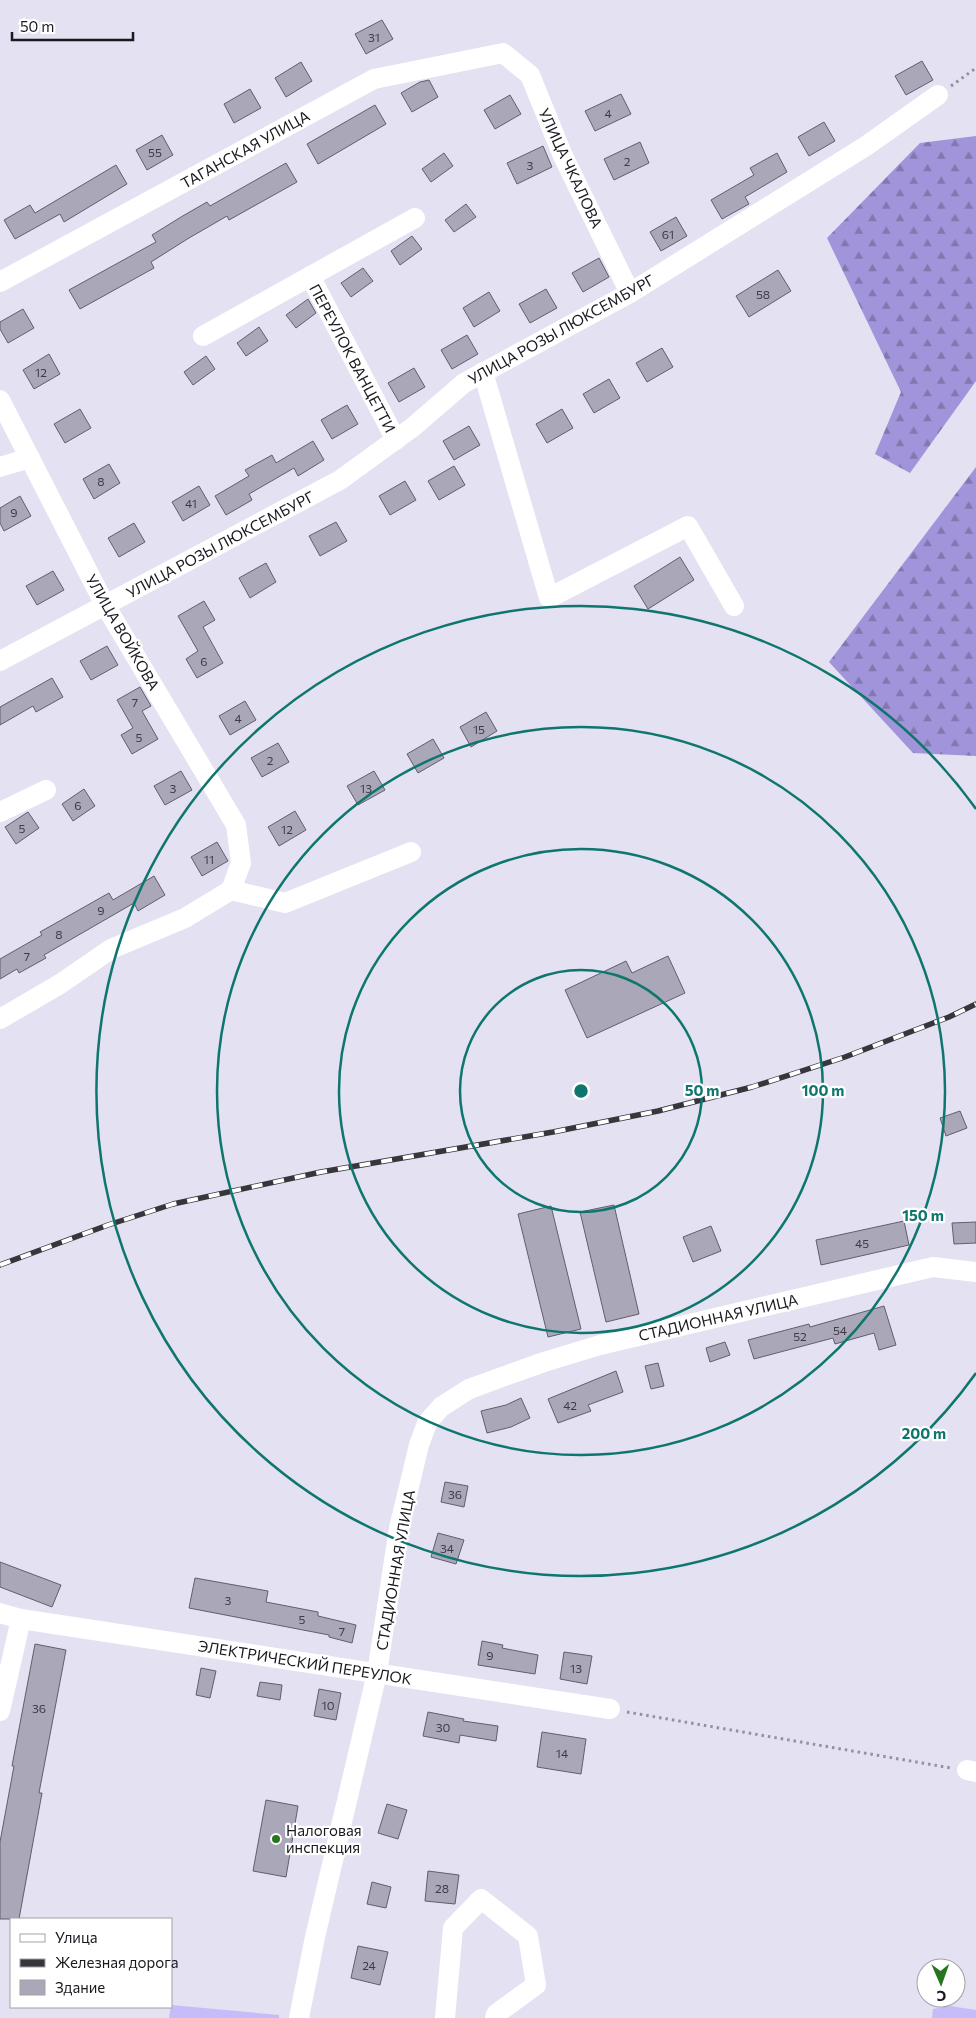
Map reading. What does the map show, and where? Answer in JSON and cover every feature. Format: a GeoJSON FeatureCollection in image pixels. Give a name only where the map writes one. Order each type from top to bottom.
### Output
{"type":"FeatureCollection","features":[{"type":"Feature","properties":{"kind":"street","name":"ТАГАНСКАЯ УЛИЦА"},"geometry":{"type":"LineString","coordinates":[[0,282],[374,79],[502,53]]}},
{"type":"Feature","properties":{"kind":"street","name":"УЛИЦА ЧКАЛОВА"},"geometry":{"type":"LineString","coordinates":[[502,53],[530,75],[563,156],[630,292]]}},
{"type":"Feature","properties":{"kind":"street","name":"УЛИЦА РОЗЫ ЛЮКСЕМБУРГ"},"geometry":{"type":"LineString","coordinates":[[0,661],[340,480],[414,427],[464,382],[630,292],[866,146],[938,95]]}},
{"type":"Feature","properties":{"kind":"street","name":"ПЕРЕУЛОК ВАНЦЕТТИ"},"geometry":{"type":"LineString","coordinates":[[203,336],[415,218]]}},
{"type":"Feature","properties":{"kind":"street","name":"ПЕРЕУЛОК ВАНЦЕТТИ"},"geometry":{"type":"LineString","coordinates":[[310,276],[396,440]]}},
{"type":"Feature","properties":{"kind":"street"},"geometry":{"type":"LineString","coordinates":[[483,372],[549,598],[688,526],[734,606]]}},
{"type":"Feature","properties":{"kind":"street","name":"УЛИЦА ВОЙКОВА"},"geometry":{"type":"LineString","coordinates":[[0,400],[105,605],[236,824],[241,864],[231,890]]}},
{"type":"Feature","properties":{"kind":"street"},"geometry":{"type":"LineString","coordinates":[[0,467],[30,458]]}},
{"type":"Feature","properties":{"kind":"street"},"geometry":{"type":"LineString","coordinates":[[0,812],[46,790]]}},
{"type":"Feature","properties":{"kind":"street"},"geometry":{"type":"LineString","coordinates":[[0,1019],[60,984],[111,948],[185,918],[231,890],[286,903],[411,852]]}},
{"type":"Feature","properties":{"kind":"street","name":"СТАДИОННАЯ УЛИЦА"},"geometry":{"type":"LineString","coordinates":[[299,2018],[317,1928],[377,1673],[401,1519],[419,1446],[428,1423],[441,1407],[469,1389],[544,1362],[600,1345],[933,1267],[976,1272]]}},
{"type":"Feature","properties":{"kind":"street","name":"ЭЛЕКТРИЧЕСКИЙ ПЕРЕУЛОК"},"geometry":{"type":"LineString","coordinates":[[0,1613],[21,1619],[610,1709]]}},
{"type":"Feature","properties":{"kind":"street"},"geometry":{"type":"LineString","coordinates":[[0,1711],[21,1619]]}},
{"type":"Feature","properties":{"kind":"street"},"geometry":{"type":"LineString","coordinates":[[445,2018],[453,1928],[481,1899],[528,1936],[536,1985],[496,2014],[495,2018]]}},
{"type":"Feature","properties":{"kind":"path"},"geometry":{"type":"LineString","coordinates":[[938,95],[976,68]]}},
{"type":"Feature","properties":{"kind":"path"},"geometry":{"type":"LineString","coordinates":[[610,1709],[971,1771]]}},
{"type":"Feature","properties":{"kind":"green space"},"geometry":{"type":"Polygon","coordinates":[[[976,136],[976,381],[910,473],[875,454],[901,392],[827,238],[920,143],[976,136]]]}},
{"type":"Feature","properties":{"kind":"green space"},"geometry":{"type":"Polygon","coordinates":[[[976,467],[976,756],[913,753],[829,662],[976,467]]]}},
{"type":"Feature","properties":{"kind":"shaded area"},"geometry":{"type":"Polygon","coordinates":[[[172,2005],[279,2015],[279,2018],[169,2018],[172,2005]]]}},
{"type":"Feature","properties":{"kind":"shaded area"},"geometry":{"type":"Polygon","coordinates":[[[963,2008],[976,2010],[976,2018],[932,2018],[933,2009],[963,2008]]]}},
{"type":"Feature","properties":{"kind":"building"},"geometry":{"type":"Polygon","coordinates":[[[382,20],[393,39],[366,54],[355,34],[382,20]]]}},
{"type":"Feature","properties":{"kind":"building"},"geometry":{"type":"Polygon","coordinates":[[[922,61],[933,80],[906,95],[895,76],[922,61]]]}},
{"type":"Feature","properties":{"kind":"building"},"geometry":{"type":"Polygon","coordinates":[[[301,62],[312,81],[286,97],[275,78],[301,62]]]}},
{"type":"Feature","properties":{"kind":"building"},"geometry":{"type":"Polygon","coordinates":[[[429,80],[438,97],[412,112],[401,93],[420,82],[429,80]]]}},
{"type":"Feature","properties":{"kind":"building"},"geometry":{"type":"Polygon","coordinates":[[[250,89],[261,108],[234,123],[224,104],[250,89]]]}},
{"type":"Feature","properties":{"kind":"building"},"geometry":{"type":"Polygon","coordinates":[[[621,94],[631,114],[595,131],[585,111],[621,94]]]}},
{"type":"Feature","properties":{"kind":"building"},"geometry":{"type":"Polygon","coordinates":[[[510,95],[521,114],[495,129],[484,110],[510,95]]]}},
{"type":"Feature","properties":{"kind":"building"},"geometry":{"type":"Polygon","coordinates":[[[375,105],[386,124],[318,164],[307,144],[375,105]]]}},
{"type":"Feature","properties":{"kind":"building"},"geometry":{"type":"Polygon","coordinates":[[[824,122],[835,141],[809,156],[798,137],[824,122]]]}},
{"type":"Feature","properties":{"kind":"building"},"geometry":{"type":"Polygon","coordinates":[[[162,135],[173,155],[147,170],[136,150],[162,135]]]}},
{"type":"Feature","properties":{"kind":"building"},"geometry":{"type":"Polygon","coordinates":[[[640,142],[649,163],[614,180],[604,159],[640,142]]]}},
{"type":"Feature","properties":{"kind":"building"},"geometry":{"type":"Polygon","coordinates":[[[543,146],[552,167],[517,184],[507,163],[543,146]]]}},
{"type":"Feature","properties":{"kind":"building"},"geometry":{"type":"Polygon","coordinates":[[[444,153],[453,166],[431,182],[422,169],[444,153]]]}},
{"type":"Feature","properties":{"kind":"building"},"geometry":{"type":"Polygon","coordinates":[[[777,153],[787,172],[745,197],[749,204],[722,219],[711,200],[754,175],[750,168],[777,153]]]}},
{"type":"Feature","properties":{"kind":"building"},"geometry":{"type":"Polygon","coordinates":[[[286,163],[297,182],[229,220],[227,216],[189,238],[151,262],[154,268],[80,309],[69,290],[156,242],[152,235],[181,217],[207,202],[210,206],[286,163]]]}},
{"type":"Feature","properties":{"kind":"building"},"geometry":{"type":"Polygon","coordinates":[[[116,165],[127,184],[64,222],[60,214],[15,239],[4,220],[30,205],[35,213],[116,165]]]}},
{"type":"Feature","properties":{"kind":"building"},"geometry":{"type":"Polygon","coordinates":[[[466,204],[476,217],[454,232],[445,220],[466,204]]]}},
{"type":"Feature","properties":{"kind":"building"},"geometry":{"type":"Polygon","coordinates":[[[676,217],[687,236],[661,251],[650,232],[676,217]]]}},
{"type":"Feature","properties":{"kind":"building"},"geometry":{"type":"Polygon","coordinates":[[[412,236],[422,249],[400,265],[391,251],[412,236]]]}},
{"type":"Feature","properties":{"kind":"building"},"geometry":{"type":"Polygon","coordinates":[[[599,258],[609,277],[583,292],[572,273],[599,258]]]}},
{"type":"Feature","properties":{"kind":"building"},"geometry":{"type":"Polygon","coordinates":[[[363,268],[373,281],[351,297],[341,283],[363,268]]]}},
{"type":"Feature","properties":{"kind":"building"},"geometry":{"type":"Polygon","coordinates":[[[778,270],[791,291],[749,317],[736,296],[778,270]]]}},
{"type":"Feature","properties":{"kind":"building"},"geometry":{"type":"Polygon","coordinates":[[[546,289],[557,308],[530,323],[519,304],[546,289]]]}},
{"type":"Feature","properties":{"kind":"building"},"geometry":{"type":"Polygon","coordinates":[[[489,292],[500,311],[474,327],[463,308],[489,292]]]}},
{"type":"Feature","properties":{"kind":"building"},"geometry":{"type":"Polygon","coordinates":[[[308,299],[316,313],[296,328],[286,315],[308,299]]]}},
{"type":"Feature","properties":{"kind":"building"},"geometry":{"type":"Polygon","coordinates":[[[23,309],[34,328],[8,343],[0,329],[0,322],[23,309]]]}},
{"type":"Feature","properties":{"kind":"building"},"geometry":{"type":"Polygon","coordinates":[[[259,327],[268,341],[246,356],[237,343],[259,327]]]}},
{"type":"Feature","properties":{"kind":"building"},"geometry":{"type":"Polygon","coordinates":[[[467,335],[478,354],[452,369],[441,350],[467,335]]]}},
{"type":"Feature","properties":{"kind":"building"},"geometry":{"type":"Polygon","coordinates":[[[662,348],[673,367],[647,382],[636,363],[662,348]]]}},
{"type":"Feature","properties":{"kind":"building"},"geometry":{"type":"Polygon","coordinates":[[[49,354],[60,374],[34,389],[23,370],[49,354]]]}},
{"type":"Feature","properties":{"kind":"building"},"geometry":{"type":"Polygon","coordinates":[[[206,356],[215,369],[193,385],[184,372],[206,356]]]}},
{"type":"Feature","properties":{"kind":"building"},"geometry":{"type":"Polygon","coordinates":[[[414,368],[425,387],[399,402],[388,383],[414,368]]]}},
{"type":"Feature","properties":{"kind":"building"},"geometry":{"type":"Polygon","coordinates":[[[609,379],[620,398],[594,413],[583,394],[609,379]]]}},
{"type":"Feature","properties":{"kind":"building"},"geometry":{"type":"Polygon","coordinates":[[[347,405],[358,424],[332,439],[321,420],[347,405]]]}},
{"type":"Feature","properties":{"kind":"building"},"geometry":{"type":"Polygon","coordinates":[[[80,409],[91,428],[65,443],[54,424],[80,409]]]}},
{"type":"Feature","properties":{"kind":"building"},"geometry":{"type":"Polygon","coordinates":[[[562,409],[573,428],[547,443],[536,424],[562,409]]]}},
{"type":"Feature","properties":{"kind":"building"},"geometry":{"type":"Polygon","coordinates":[[[469,426],[480,445],[454,460],[443,441],[469,426]]]}},
{"type":"Feature","properties":{"kind":"building"},"geometry":{"type":"Polygon","coordinates":[[[313,441],[324,460],[298,476],[294,468],[249,494],[252,500],[226,515],[215,496],[249,476],[245,470],[272,455],[276,463],[313,441]]]}},
{"type":"Feature","properties":{"kind":"building"},"geometry":{"type":"Polygon","coordinates":[[[109,464],[120,483],[94,499],[83,479],[109,464]]]}},
{"type":"Feature","properties":{"kind":"building"},"geometry":{"type":"Polygon","coordinates":[[[454,466],[465,485],[439,500],[428,481],[454,466]]]}},
{"type":"Feature","properties":{"kind":"building"},"geometry":{"type":"Polygon","coordinates":[[[405,481],[416,500],[390,515],[379,496],[405,481]]]}},
{"type":"Feature","properties":{"kind":"building"},"geometry":{"type":"Polygon","coordinates":[[[199,486],[210,505],[183,521],[172,502],[199,486]]]}},
{"type":"Feature","properties":{"kind":"building"},"geometry":{"type":"Polygon","coordinates":[[[20,496],[31,516],[4,531],[0,523],[0,508],[20,496]]]}},
{"type":"Feature","properties":{"kind":"building"},"geometry":{"type":"Polygon","coordinates":[[[336,522],[347,541],[320,556],[309,536],[336,522]]]}},
{"type":"Feature","properties":{"kind":"building"},"geometry":{"type":"Polygon","coordinates":[[[134,523],[145,542],[119,557],[108,538],[134,523]]]}},
{"type":"Feature","properties":{"kind":"building"},"geometry":{"type":"Polygon","coordinates":[[[680,557],[694,580],[648,609],[634,586],[680,557]]]}},
{"type":"Feature","properties":{"kind":"building"},"geometry":{"type":"Polygon","coordinates":[[[266,563],[276,582],[250,598],[239,578],[266,563]]]}},
{"type":"Feature","properties":{"kind":"building"},"geometry":{"type":"Polygon","coordinates":[[[53,571],[64,590],[37,605],[26,586],[53,571]]]}},
{"type":"Feature","properties":{"kind":"building"},"geometry":{"type":"Polygon","coordinates":[[[204,601],[215,620],[203,627],[223,663],[197,678],[186,659],[198,651],[178,616],[204,601]]]}},
{"type":"Feature","properties":{"kind":"building"},"geometry":{"type":"Polygon","coordinates":[[[107,646],[118,665],[91,680],[80,661],[107,646]]]}},
{"type":"Feature","properties":{"kind":"building"},"geometry":{"type":"Polygon","coordinates":[[[52,678],[63,697],[36,712],[33,706],[0,725],[0,707],[52,678]]]}},
{"type":"Feature","properties":{"kind":"building"},"geometry":{"type":"Polygon","coordinates":[[[140,687],[151,706],[142,711],[158,739],[132,754],[121,735],[133,728],[117,700],[140,687]]]}},
{"type":"Feature","properties":{"kind":"building"},"geometry":{"type":"Polygon","coordinates":[[[245,701],[256,720],[230,735],[219,716],[245,701]]]}},
{"type":"Feature","properties":{"kind":"building"},"geometry":{"type":"Polygon","coordinates":[[[486,712],[497,731],[471,747],[460,727],[486,712]]]}},
{"type":"Feature","properties":{"kind":"building"},"geometry":{"type":"Polygon","coordinates":[[[433,739],[444,758],[418,773],[407,754],[433,739]]]}},
{"type":"Feature","properties":{"kind":"building"},"geometry":{"type":"Polygon","coordinates":[[[278,743],[289,762],[262,777],[251,758],[278,743]]]}},
{"type":"Feature","properties":{"kind":"building"},"geometry":{"type":"Polygon","coordinates":[[[181,771],[192,790],[165,805],[154,786],[181,771]]]}},
{"type":"Feature","properties":{"kind":"building"},"geometry":{"type":"Polygon","coordinates":[[[374,771],[385,790],[358,805],[347,786],[374,771]]]}},
{"type":"Feature","properties":{"kind":"building"},"geometry":{"type":"Polygon","coordinates":[[[84,789],[95,806],[73,821],[62,804],[84,789]]]}},
{"type":"Feature","properties":{"kind":"building"},"geometry":{"type":"Polygon","coordinates":[[[295,811],[306,830],[279,846],[268,827],[295,811]]]}},
{"type":"Feature","properties":{"kind":"building"},"geometry":{"type":"Polygon","coordinates":[[[28,812],[39,828],[16,844],[5,827],[28,812]]]}},
{"type":"Feature","properties":{"kind":"building"},"geometry":{"type":"Polygon","coordinates":[[[217,842],[228,861],[202,876],[191,857],[217,842]]]}},
{"type":"Feature","properties":{"kind":"building"},"geometry":{"type":"Polygon","coordinates":[[[154,876],[165,895],[138,911],[134,903],[44,955],[46,958],[19,973],[17,969],[0,979],[0,959],[42,935],[40,932],[109,893],[113,900],[154,876]]]}},
{"type":"Feature","properties":{"kind":"building"},"geometry":{"type":"Polygon","coordinates":[[[668,956],[685,993],[587,1038],[565,990],[626,961],[632,973],[668,956]]]}},
{"type":"Feature","properties":{"kind":"building"},"geometry":{"type":"Polygon","coordinates":[[[960,1111],[967,1128],[946,1136],[940,1118],[960,1111]]]}},
{"type":"Feature","properties":{"kind":"building"},"geometry":{"type":"Polygon","coordinates":[[[614,1205],[639,1314],[606,1322],[580,1212],[614,1205]]]}},
{"type":"Feature","properties":{"kind":"building"},"geometry":{"type":"Polygon","coordinates":[[[551,1206],[581,1329],[548,1337],[518,1214],[551,1206]]]}},
{"type":"Feature","properties":{"kind":"building"},"geometry":{"type":"Polygon","coordinates":[[[904,1221],[909,1245],[821,1265],[816,1240],[904,1221]]]}},
{"type":"Feature","properties":{"kind":"building"},"geometry":{"type":"Polygon","coordinates":[[[976,1222],[976,1243],[954,1244],[952,1223],[976,1222]]]}},
{"type":"Feature","properties":{"kind":"building"},"geometry":{"type":"Polygon","coordinates":[[[711,1226],[721,1251],[693,1262],[683,1237],[711,1226]]]}},
{"type":"Feature","properties":{"kind":"building"},"geometry":{"type":"Polygon","coordinates":[[[884,1306],[896,1345],[879,1350],[874,1333],[835,1344],[833,1338],[754,1359],[748,1340],[809,1324],[810,1327],[884,1306]]]}},
{"type":"Feature","properties":{"kind":"building"},"geometry":{"type":"Polygon","coordinates":[[[725,1342],[730,1355],[710,1362],[706,1348],[725,1342]]]}},
{"type":"Feature","properties":{"kind":"building"},"geometry":{"type":"Polygon","coordinates":[[[658,1363],[664,1386],[651,1389],[645,1366],[658,1363]]]}},
{"type":"Feature","properties":{"kind":"building"},"geometry":{"type":"Polygon","coordinates":[[[616,1371],[623,1392],[588,1405],[591,1411],[558,1423],[548,1399],[616,1371]]]}},
{"type":"Feature","properties":{"kind":"building"},"geometry":{"type":"Polygon","coordinates":[[[521,1398],[530,1418],[511,1427],[487,1433],[481,1411],[506,1405],[521,1398]]]}},
{"type":"Feature","properties":{"kind":"building"},"geometry":{"type":"Polygon","coordinates":[[[445,1482],[468,1486],[464,1507],[441,1502],[445,1482]]]}},
{"type":"Feature","properties":{"kind":"building"},"geometry":{"type":"Polygon","coordinates":[[[438,1533],[464,1540],[456,1564],[431,1557],[438,1533]]]}},
{"type":"Feature","properties":{"kind":"building"},"geometry":{"type":"Polygon","coordinates":[[[0,1562],[61,1585],[52,1607],[0,1587],[0,1562]]]}},
{"type":"Feature","properties":{"kind":"building"},"geometry":{"type":"Polygon","coordinates":[[[195,1578],[268,1591],[266,1602],[318,1612],[318,1616],[356,1625],[352,1643],[329,1637],[329,1635],[189,1608],[195,1578]]]}},
{"type":"Feature","properties":{"kind":"building"},"geometry":{"type":"Polygon","coordinates":[[[482,1641],[503,1645],[502,1648],[538,1655],[535,1674],[478,1665],[482,1641]]]}},
{"type":"Feature","properties":{"kind":"building"},"geometry":{"type":"Polygon","coordinates":[[[35,1644],[66,1650],[39,1793],[42,1793],[19,1918],[0,1919],[0,1842],[14,1766],[12,1766],[35,1644]]]}},
{"type":"Feature","properties":{"kind":"building"},"geometry":{"type":"Polygon","coordinates":[[[564,1652],[592,1656],[587,1684],[560,1679],[564,1652]]]}},
{"type":"Feature","properties":{"kind":"building"},"geometry":{"type":"Polygon","coordinates":[[[201,1668],[216,1671],[210,1698],[196,1695],[201,1668]]]}},
{"type":"Feature","properties":{"kind":"building"},"geometry":{"type":"Polygon","coordinates":[[[260,1682],[282,1685],[280,1700],[257,1696],[260,1682]]]}},
{"type":"Feature","properties":{"kind":"building"},"geometry":{"type":"Polygon","coordinates":[[[319,1689],[341,1693],[336,1720],[314,1716],[319,1689]]]}},
{"type":"Feature","properties":{"kind":"building"},"geometry":{"type":"Polygon","coordinates":[[[428,1712],[464,1719],[463,1721],[498,1726],[496,1741],[460,1735],[459,1743],[423,1736],[428,1712]]]}},
{"type":"Feature","properties":{"kind":"building"},"geometry":{"type":"Polygon","coordinates":[[[542,1732],[586,1739],[581,1774],[537,1767],[542,1732]]]}},
{"type":"Feature","properties":{"kind":"building","name":"Налоговая инспекция"},"geometry":{"type":"Polygon","coordinates":[[[266,1800],[298,1806],[286,1877],[253,1871],[266,1800]]]}},
{"type":"Feature","properties":{"kind":"building"},"geometry":{"type":"Polygon","coordinates":[[[387,1804],[407,1810],[398,1839],[378,1833],[387,1804]]]}},
{"type":"Feature","properties":{"kind":"building"},"geometry":{"type":"Polygon","coordinates":[[[428,1871],[459,1875],[455,1904],[425,1901],[428,1871]]]}},
{"type":"Feature","properties":{"kind":"building"},"geometry":{"type":"Polygon","coordinates":[[[372,1882],[391,1887],[386,1908],[367,1904],[372,1882]]]}},
{"type":"Feature","properties":{"kind":"building"},"geometry":{"type":"Polygon","coordinates":[[[358,1946],[388,1952],[380,1985],[351,1978],[358,1946]]]}},
{"type":"Feature","properties":{"kind":"railway"},"geometry":{"type":"LineString","coordinates":[[0,1265],[108,1225],[173,1204],[321,1172],[553,1132],[658,1111],[752,1087],[845,1057],[949,1017],[976,1004]]}},
{"type":"Feature","properties":{"kind":"place","name":"Налоговая инспекция"},"geometry":{"type":"Point","coordinates":[276,1839]}}]}
